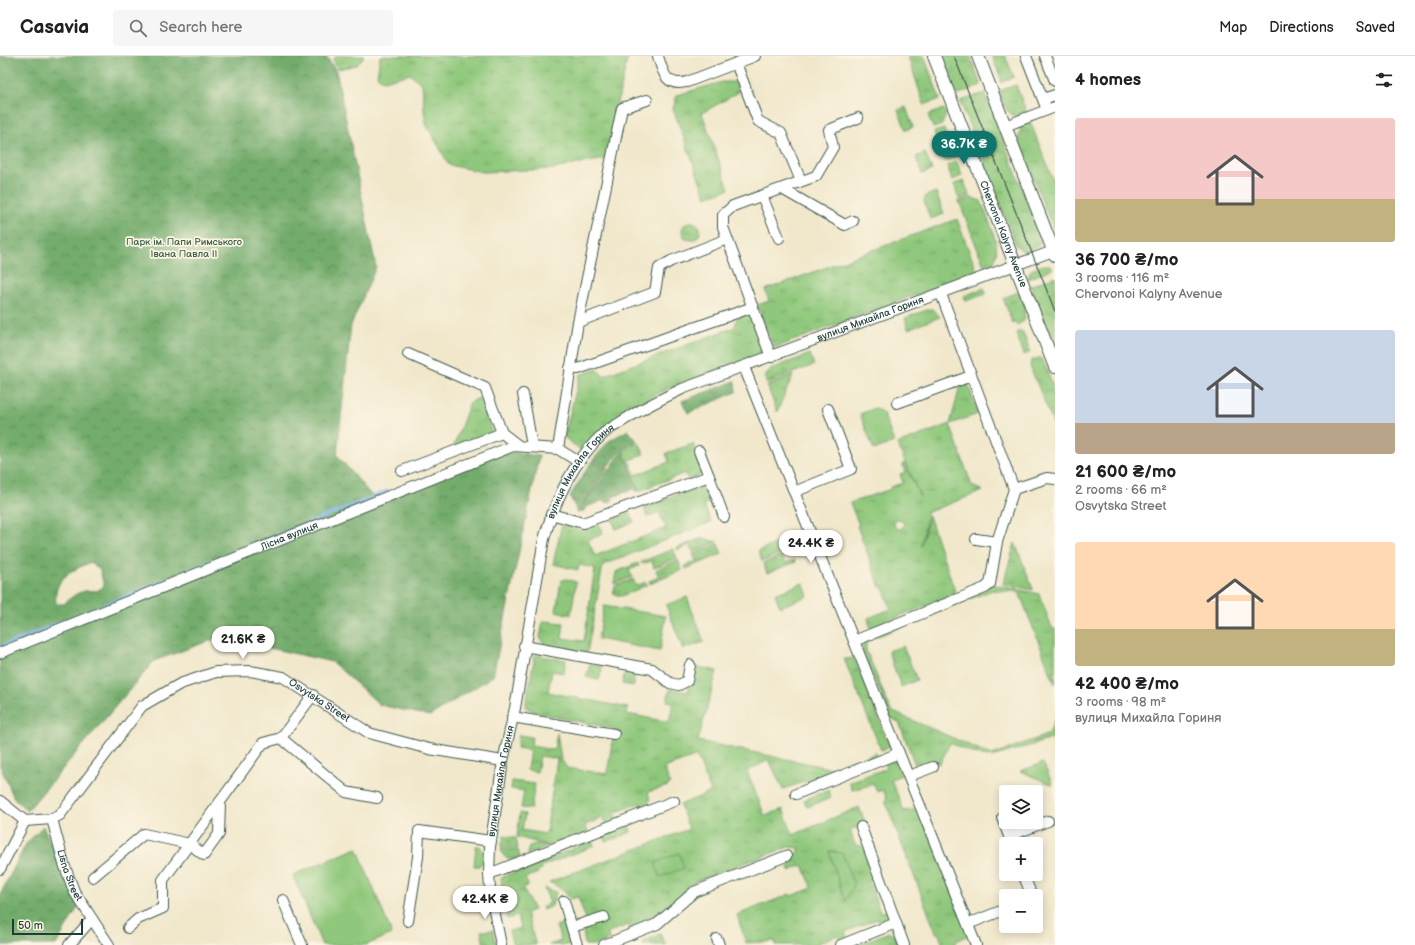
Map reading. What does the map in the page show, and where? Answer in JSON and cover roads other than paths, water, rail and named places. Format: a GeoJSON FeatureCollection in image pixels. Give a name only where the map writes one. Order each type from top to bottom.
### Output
{"type":"FeatureCollection","features":[{"type":"Feature","properties":{"kind":"main road","name":"Chervonoi Kalyny Avenue"},"geometry":{"type":"LineString","coordinates":[[934,56],[1055,367]]}},
{"type":"Feature","properties":{"kind":"main road"},"geometry":{"type":"LineString","coordinates":[[978,56],[1054,253]]}},
{"type":"Feature","properties":{"kind":"street"},"geometry":{"type":"LineString","coordinates":[[658,56],[663,72],[669,80],[676,84],[687,82],[755,56]]}},
{"type":"Feature","properties":{"kind":"street"},"geometry":{"type":"LineString","coordinates":[[1005,126],[1051,108],[1043,99],[1026,56]]}},
{"type":"Feature","properties":{"kind":"street"},"geometry":{"type":"LineString","coordinates":[[1045,56],[1055,81]]}},
{"type":"Feature","properties":{"kind":"street"},"geometry":{"type":"LineString","coordinates":[[736,63],[758,121],[781,133],[801,181]]}},
{"type":"Feature","properties":{"kind":"street"},"geometry":{"type":"LineString","coordinates":[[1043,99],[1055,95]]}},
{"type":"Feature","properties":{"kind":"street"},"geometry":{"type":"LineString","coordinates":[[558,449],[578,322],[622,108],[647,100]]}},
{"type":"Feature","properties":{"kind":"street"},"geometry":{"type":"LineString","coordinates":[[772,357],[727,239],[723,227],[723,215],[733,206],[816,176],[833,147],[829,130],[858,118]]}},
{"type":"Feature","properties":{"kind":"street"},"geometry":{"type":"LineString","coordinates":[[782,188],[845,225],[853,221]]}},
{"type":"Feature","properties":{"kind":"street"},"geometry":{"type":"LineString","coordinates":[[762,196],[779,238]]}},
{"type":"Feature","properties":{"kind":"street"},"geometry":{"type":"LineString","coordinates":[[578,322],[655,292],[659,268],[671,261],[727,239]]}},
{"type":"Feature","properties":{"kind":"street","name":"вулиця Михайла Гориня"},"geometry":{"type":"LineString","coordinates":[[501,945],[489,874],[491,841],[503,762],[544,539],[551,514],[562,491],[579,462],[603,434],[650,403],[682,389],[1054,253]]}},
{"type":"Feature","properties":{"kind":"street"},"geometry":{"type":"LineString","coordinates":[[854,641],[986,590],[990,584],[997,542],[1014,489],[941,294]]}},
{"type":"Feature","properties":{"kind":"street"},"geometry":{"type":"LineString","coordinates":[[570,368],[578,369],[753,307]]}},
{"type":"Feature","properties":{"kind":"street"},"geometry":{"type":"LineString","coordinates":[[408,354],[485,388],[502,433],[516,446]]}},
{"type":"Feature","properties":{"kind":"street"},"geometry":{"type":"LineString","coordinates":[[744,367],[976,945]]}},
{"type":"Feature","properties":{"kind":"street"},"geometry":{"type":"LineString","coordinates":[[897,403],[971,376]]}},
{"type":"Feature","properties":{"kind":"street"},"geometry":{"type":"LineString","coordinates":[[523,394],[532,446]]}},
{"type":"Feature","properties":{"kind":"street"},"geometry":{"type":"LineString","coordinates":[[794,492],[852,469],[828,409]]}},
{"type":"Feature","properties":{"kind":"street"},"geometry":{"type":"LineString","coordinates":[[402,471],[502,433]]}},
{"type":"Feature","properties":{"kind":"street","name":"Лісна вулиця"},"geometry":{"type":"LineString","coordinates":[[0,653],[516,446],[558,449],[579,462]]}},
{"type":"Feature","properties":{"kind":"street"},"geometry":{"type":"LineString","coordinates":[[699,451],[724,517]]}},
{"type":"Feature","properties":{"kind":"street"},"geometry":{"type":"LineString","coordinates":[[551,514],[583,523],[708,476]]}},
{"type":"Feature","properties":{"kind":"street"},"geometry":{"type":"LineString","coordinates":[[1014,489],[1047,478],[1055,480]]}},
{"type":"Feature","properties":{"kind":"street"},"geometry":{"type":"LineString","coordinates":[[976,539],[997,542]]}},
{"type":"Feature","properties":{"kind":"street"},"geometry":{"type":"LineString","coordinates":[[524,646],[652,669],[670,683],[679,685],[687,681],[690,665]]}},
{"type":"Feature","properties":{"kind":"street","name":"Osvytska Street"},"geometry":{"type":"LineString","coordinates":[[53,820],[60,815],[142,706],[180,684],[216,672],[250,671],[283,677],[313,695],[369,734],[429,749],[503,762]]}},
{"type":"Feature","properties":{"kind":"street"},"geometry":{"type":"LineString","coordinates":[[128,928],[138,919],[163,908],[163,880],[263,743],[281,738],[313,695]]}},
{"type":"Feature","properties":{"kind":"street"},"geometry":{"type":"LineString","coordinates":[[512,717],[614,734]]}},
{"type":"Feature","properties":{"kind":"street"},"geometry":{"type":"LineString","coordinates":[[281,738],[346,792],[377,798]]}},
{"type":"Feature","properties":{"kind":"street"},"geometry":{"type":"LineString","coordinates":[[796,794],[899,753]]}},
{"type":"Feature","properties":{"kind":"street"},"geometry":{"type":"LineString","coordinates":[[909,776],[933,767]]}},
{"type":"Feature","properties":{"kind":"street"},"geometry":{"type":"LineString","coordinates":[[0,801],[25,822],[53,820]]}},
{"type":"Feature","properties":{"kind":"street"},"geometry":{"type":"LineString","coordinates":[[489,874],[674,801]]}},
{"type":"Feature","properties":{"kind":"street"},"geometry":{"type":"LineString","coordinates":[[93,877],[144,834],[190,844],[204,855],[219,834],[220,802]]}},
{"type":"Feature","properties":{"kind":"street","name":"Lisna Street"},"geometry":{"type":"LineString","coordinates":[[53,820],[69,878],[79,901],[109,945]]}},
{"type":"Feature","properties":{"kind":"street"},"geometry":{"type":"LineString","coordinates":[[1017,837],[1048,821]]}},
{"type":"Feature","properties":{"kind":"street"},"geometry":{"type":"LineString","coordinates":[[0,869],[25,822]]}},
{"type":"Feature","properties":{"kind":"street"},"geometry":{"type":"LineString","coordinates":[[861,827],[904,945]]}},
{"type":"Feature","properties":{"kind":"street"},"geometry":{"type":"LineString","coordinates":[[408,921],[418,857],[419,831],[491,841]]}},
{"type":"Feature","properties":{"kind":"street"},"geometry":{"type":"LineString","coordinates":[[604,945],[657,924],[694,892],[786,856]]}},
{"type":"Feature","properties":{"kind":"street"},"geometry":{"type":"LineString","coordinates":[[283,900],[302,945]]}},
{"type":"Feature","properties":{"kind":"street"},"geometry":{"type":"LineString","coordinates":[[564,901],[577,945]]}},
{"type":"Feature","properties":{"kind":"street"},"geometry":{"type":"LineString","coordinates":[[968,924],[999,912]]}},
{"type":"Feature","properties":{"kind":"street"},"geometry":{"type":"LineString","coordinates":[[572,927],[604,918]]}},
{"type":"Feature","properties":{"kind":"street"},"geometry":{"type":"LineString","coordinates":[[69,945],[92,919]]}},
{"type":"Feature","properties":{"kind":"street"},"geometry":{"type":"LineString","coordinates":[[841,945],[896,924]]}},
{"type":"Feature","properties":{"kind":"waterway"},"geometry":{"type":"LineString","coordinates":[[0,647],[388,491]]}},
{"type":"Feature","properties":{"kind":"tram line"},"geometry":{"type":"LineString","coordinates":[[954,56],[1055,311]]}},
{"type":"Feature","properties":{"kind":"park label","name":"Парк ім. Папи Римського Івана Павла ІІ"},"geometry":{"type":"Point","coordinates":[184,248]}}]}
